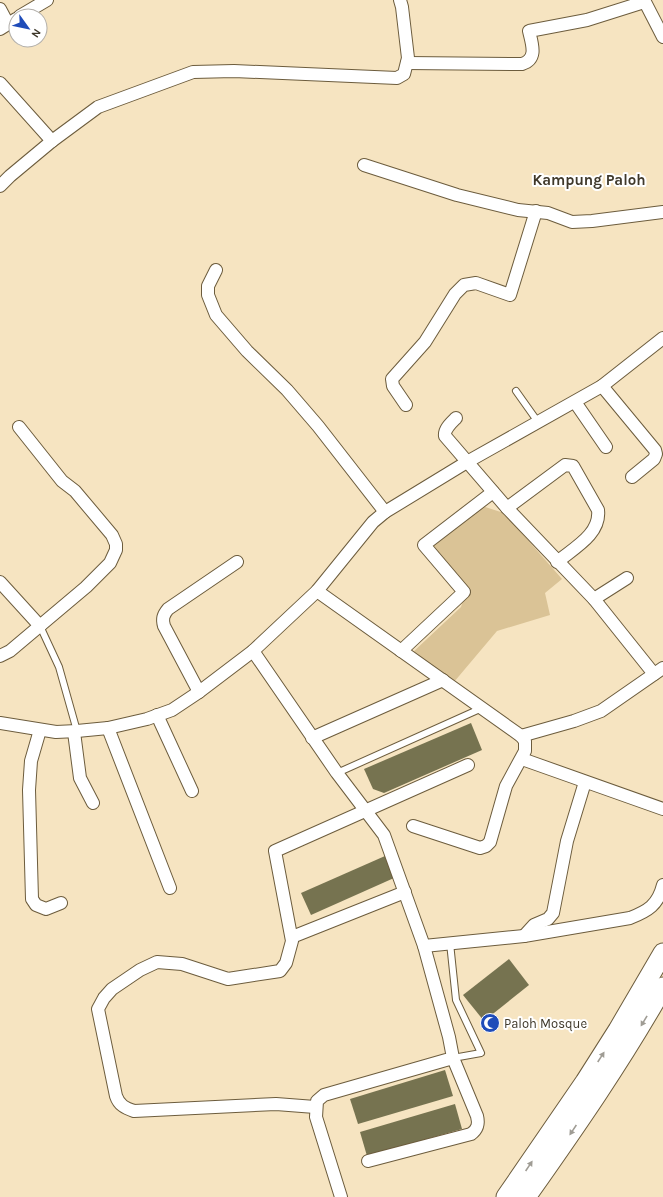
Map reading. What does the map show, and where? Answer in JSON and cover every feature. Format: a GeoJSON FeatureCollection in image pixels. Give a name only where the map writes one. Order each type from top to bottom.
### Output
{"type":"FeatureCollection","features":[{"type":"Feature","properties":{"kind":"main road"},"geometry":{"type":"LineString","coordinates":[[506,1197],[589,1076],[663,953]]}},
{"type":"Feature","properties":{"kind":"main road"},"geometry":{"type":"LineString","coordinates":[[526,1197],[609,1075],[663,987]]}},
{"type":"Feature","properties":{"kind":"street"},"geometry":{"type":"LineString","coordinates":[[34,8],[47,0]]}},
{"type":"Feature","properties":{"kind":"street"},"geometry":{"type":"LineString","coordinates":[[0,186],[52,141],[98,107],[193,72],[234,71],[397,78],[404,74],[407,63],[402,7],[400,0]]}},
{"type":"Feature","properties":{"kind":"street"},"geometry":{"type":"LineString","coordinates":[[407,63],[522,64],[529,62],[532,58],[533,52],[529,32],[587,20],[644,1],[663,37]]}},
{"type":"Feature","properties":{"kind":"street"},"geometry":{"type":"LineString","coordinates":[[0,9],[8,24]]}},
{"type":"Feature","properties":{"kind":"street"},"geometry":{"type":"LineString","coordinates":[[0,83],[52,141]]}},
{"type":"Feature","properties":{"kind":"street"},"geometry":{"type":"LineString","coordinates":[[364,165],[457,195],[518,210],[536,211],[572,222],[663,212]]}},
{"type":"Feature","properties":{"kind":"street"},"geometry":{"type":"LineString","coordinates":[[406,405],[393,386],[392,379],[425,342],[455,294],[464,285],[476,283],[510,295],[536,211]]}},
{"type":"Feature","properties":{"kind":"street"},"geometry":{"type":"LineString","coordinates":[[216,270],[208,290],[216,315],[247,351],[287,390],[318,426],[385,512]]}},
{"type":"Feature","properties":{"kind":"street"},"geometry":{"type":"LineString","coordinates":[[0,723],[40,730],[75,731],[108,728],[172,710],[199,692],[253,651],[317,591],[373,522],[385,512],[467,462],[602,386],[663,338]]}},
{"type":"Feature","properties":{"kind":"street"},"geometry":{"type":"LineString","coordinates":[[602,386],[655,450],[656,454],[654,458],[632,477]]}},
{"type":"Feature","properties":{"kind":"street"},"geometry":{"type":"LineString","coordinates":[[575,402],[606,447]]}},
{"type":"Feature","properties":{"kind":"street"},"geometry":{"type":"LineString","coordinates":[[456,418],[444,433],[445,436],[507,508],[594,599],[658,671],[601,711],[574,721],[521,736]]}},
{"type":"Feature","properties":{"kind":"street"},"geometry":{"type":"LineString","coordinates":[[0,656],[10,651],[86,587],[110,563],[116,550],[116,544],[112,535],[75,491],[62,481],[19,427]]}},
{"type":"Feature","properties":{"kind":"street"},"geometry":{"type":"LineString","coordinates":[[507,508],[565,465],[573,466],[598,510],[599,517],[594,531],[557,562]]}},
{"type":"Feature","properties":{"kind":"street"},"geometry":{"type":"LineString","coordinates":[[401,651],[464,592],[424,545],[494,492]]}},
{"type":"Feature","properties":{"kind":"street"},"geometry":{"type":"LineString","coordinates":[[199,692],[164,626],[164,614],[168,609],[237,562]]}},
{"type":"Feature","properties":{"kind":"street"},"geometry":{"type":"LineString","coordinates":[[594,599],[628,578]]}},
{"type":"Feature","properties":{"kind":"street"},"geometry":{"type":"LineString","coordinates":[[0,582],[40,626]]}},
{"type":"Feature","properties":{"kind":"street"},"geometry":{"type":"LineString","coordinates":[[317,591],[521,736],[525,741],[525,751],[506,786],[490,842],[486,846],[480,848],[413,826]]}},
{"type":"Feature","properties":{"kind":"street"},"geometry":{"type":"LineString","coordinates":[[253,651],[312,738],[384,835],[424,946],[449,1037],[453,1058],[478,1116],[479,1122],[476,1130],[471,1134],[368,1161]]}},
{"type":"Feature","properties":{"kind":"street"},"geometry":{"type":"LineString","coordinates":[[312,738],[443,680]]}},
{"type":"Feature","properties":{"kind":"street"},"geometry":{"type":"LineString","coordinates":[[157,715],[192,791]]}},
{"type":"Feature","properties":{"kind":"street"},"geometry":{"type":"LineString","coordinates":[[108,728],[170,888]]}},
{"type":"Feature","properties":{"kind":"street"},"geometry":{"type":"LineString","coordinates":[[40,730],[31,761],[29,790],[32,899],[36,905],[46,909],[60,903]]}},
{"type":"Feature","properties":{"kind":"street"},"geometry":{"type":"LineString","coordinates":[[75,731],[80,778],[93,803]]}},
{"type":"Feature","properties":{"kind":"street"},"geometry":{"type":"LineString","coordinates":[[522,759],[663,809]]}},
{"type":"Feature","properties":{"kind":"street"},"geometry":{"type":"LineString","coordinates":[[315,1108],[276,1104],[134,1111],[126,1109],[121,1105],[116,1096],[98,1009],[104,998],[112,989],[140,970],[157,962],[182,964],[228,979],[280,971],[286,964],[292,937],[275,851],[468,765]]}},
{"type":"Feature","properties":{"kind":"street"},"geometry":{"type":"LineString","coordinates":[[524,936],[534,925],[548,919],[553,913],[565,852],[585,782]]}},
{"type":"Feature","properties":{"kind":"street"},"geometry":{"type":"LineString","coordinates":[[424,946],[524,936],[630,918],[645,912],[654,904],[663,885]]}},
{"type":"Feature","properties":{"kind":"street"},"geometry":{"type":"LineString","coordinates":[[292,937],[405,892]]}},
{"type":"Feature","properties":{"kind":"street"},"geometry":{"type":"LineString","coordinates":[[341,1197],[316,1117],[315,1108],[317,1101],[324,1095],[453,1058]]}},
{"type":"Feature","properties":{"kind":"lane"},"geometry":{"type":"LineString","coordinates":[[516,391],[538,422]]}},
{"type":"Feature","properties":{"kind":"lane"},"geometry":{"type":"LineString","coordinates":[[40,626],[59,667],[75,731]]}},
{"type":"Feature","properties":{"kind":"lane"},"geometry":{"type":"LineString","coordinates":[[337,773],[482,708]]}},
{"type":"Feature","properties":{"kind":"lane"},"geometry":{"type":"LineString","coordinates":[[450,943],[456,1000],[481,1053],[453,1058]]}},
{"type":"Feature","properties":{"kind":"shaded area"},"geometry":{"type":"Polygon","coordinates":[[[482,506],[504,513],[562,579],[545,593],[550,615],[497,631],[454,682],[412,653],[461,607],[467,587],[429,548],[482,506]]]}},
{"type":"Feature","properties":{"kind":"building"},"geometry":{"type":"Polygon","coordinates":[[[471,723],[482,750],[384,793],[373,789],[364,769],[471,723]]]}},
{"type":"Feature","properties":{"kind":"building"},"geometry":{"type":"Polygon","coordinates":[[[385,856],[394,878],[311,915],[301,893],[385,856]]]}},
{"type":"Feature","properties":{"kind":"building"},"geometry":{"type":"Polygon","coordinates":[[[509,959],[529,985],[484,1021],[463,995],[509,959]]]}},
{"type":"Feature","properties":{"kind":"building"},"geometry":{"type":"Polygon","coordinates":[[[445,1070],[453,1096],[358,1124],[350,1099],[445,1070]]]}},
{"type":"Feature","properties":{"kind":"building"},"geometry":{"type":"Polygon","coordinates":[[[455,1104],[462,1129],[367,1156],[360,1132],[455,1104]]]}},
{"type":"Feature","properties":{"kind":"place","name":"Paloh Mosque"},"geometry":{"type":"Point","coordinates":[490,1023]}},
{"type":"Feature","properties":{"kind":"district","name":"Kampung Paloh"},"geometry":{"type":"Point","coordinates":[589,180]}}]}
